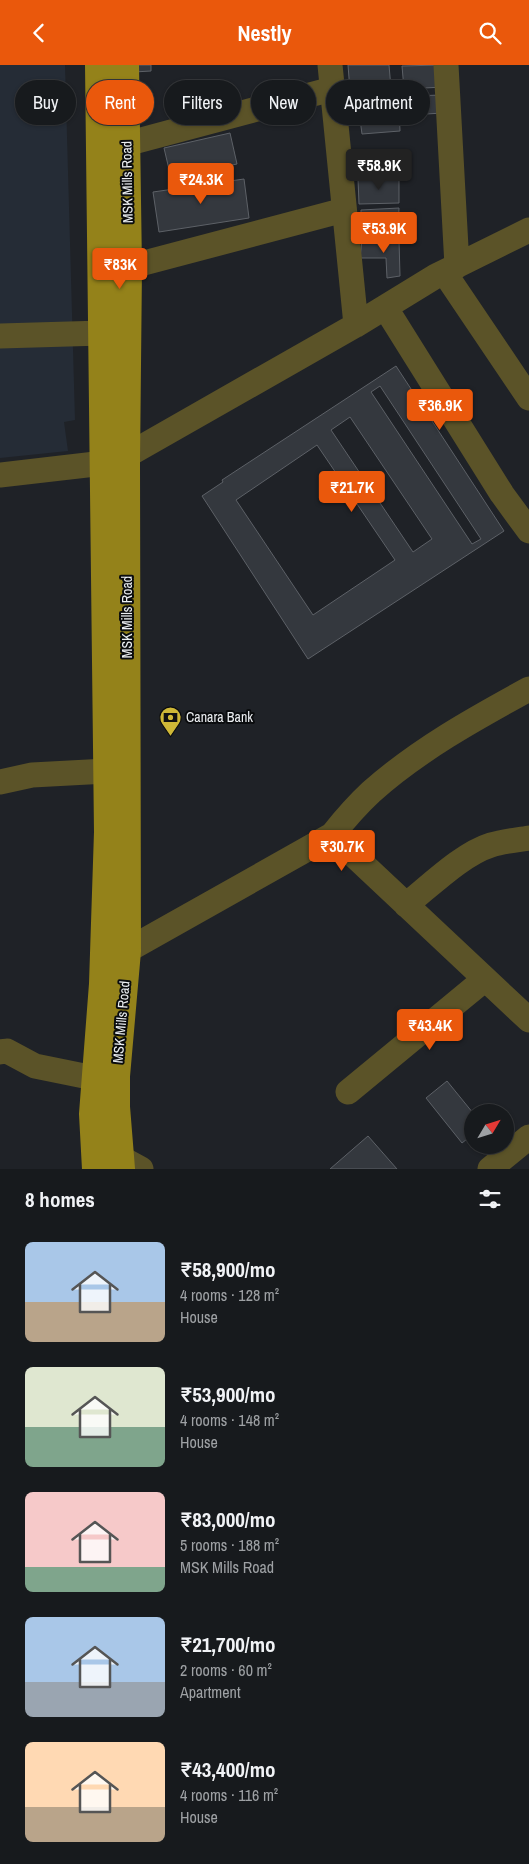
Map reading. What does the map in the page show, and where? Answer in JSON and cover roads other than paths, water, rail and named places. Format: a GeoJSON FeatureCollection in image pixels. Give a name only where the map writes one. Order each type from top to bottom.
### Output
{"type":"FeatureCollection","features":[{"type":"Feature","properties":{"kind":"main road","name":"MSK Mills Road"},"geometry":{"type":"LineString","coordinates":[[99,65],[103,333],[115,459],[127,951],[116,1076],[120,1166]]}},
{"type":"Feature","properties":{"kind":"main road","name":"MSK Mills Road"},"geometry":{"type":"LineString","coordinates":[[120,1166],[93,1114],[103,964],[107,860],[107,771],[115,459],[128,267],[125,65]]}},
{"type":"Feature","properties":{"kind":"street"},"geometry":{"type":"LineString","coordinates":[[446,65],[451,269],[529,398]]}},
{"type":"Feature","properties":{"kind":"street"},"geometry":{"type":"LineString","coordinates":[[126,144],[331,77],[356,325]]}},
{"type":"Feature","properties":{"kind":"street"},"geometry":{"type":"LineString","coordinates":[[102,274],[344,210]]}},
{"type":"Feature","properties":{"kind":"street"},"geometry":{"type":"LineString","coordinates":[[0,475],[115,459],[356,325],[451,269],[529,230]]}},
{"type":"Feature","properties":{"kind":"street"},"geometry":{"type":"LineString","coordinates":[[385,307],[502,494],[529,531]]}},
{"type":"Feature","properties":{"kind":"street"},"geometry":{"type":"LineString","coordinates":[[0,336],[103,333]]}},
{"type":"Feature","properties":{"kind":"street"},"geometry":{"type":"LineString","coordinates":[[103,964],[332,835],[355,808],[386,780],[455,729],[529,689]]}},
{"type":"Feature","properties":{"kind":"street"},"geometry":{"type":"LineString","coordinates":[[0,782],[32,775],[107,771]]}},
{"type":"Feature","properties":{"kind":"street"},"geometry":{"type":"LineString","coordinates":[[332,835],[529,1020]]}},
{"type":"Feature","properties":{"kind":"street"},"geometry":{"type":"LineString","coordinates":[[406,905],[468,856],[492,845],[529,838]]}},
{"type":"Feature","properties":{"kind":"street"},"geometry":{"type":"LineString","coordinates":[[348,1092],[485,979]]}},
{"type":"Feature","properties":{"kind":"street"},"geometry":{"type":"LineString","coordinates":[[0,1052],[6,1051],[35,1066],[94,1078]]}},
{"type":"Feature","properties":{"kind":"street"},"geometry":{"type":"LineString","coordinates":[[490,1169],[529,1137]]}},
{"type":"Feature","properties":{"kind":"place","name":"Canara Bank"},"geometry":{"type":"Point","coordinates":[170,736]}}]}
